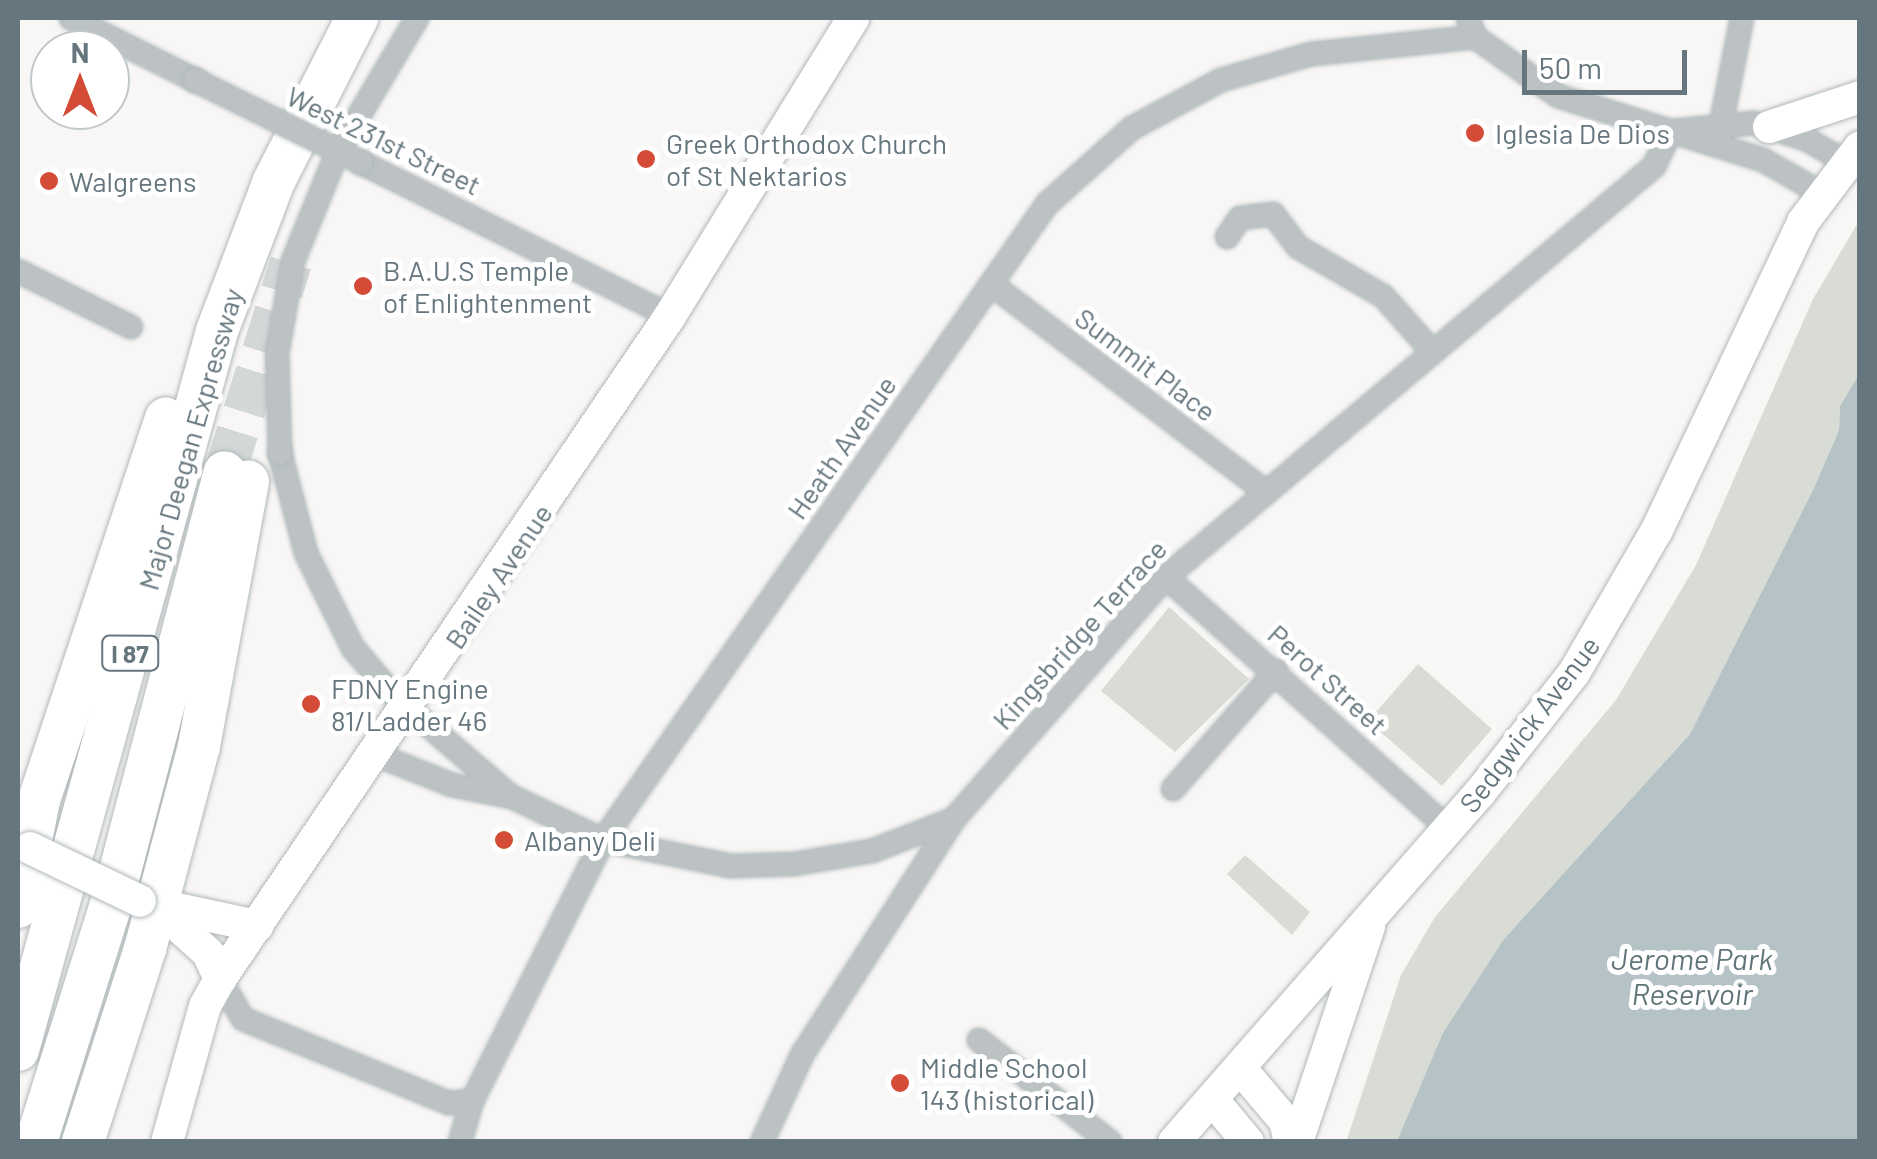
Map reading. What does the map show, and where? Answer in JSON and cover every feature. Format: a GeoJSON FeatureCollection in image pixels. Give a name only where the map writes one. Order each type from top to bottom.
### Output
{"type":"FeatureCollection","features":[{"type":"Feature","properties":{"kind":"highway","name":"Major Deegan Expressway"},"geometry":{"type":"LineString","coordinates":[[18,1050],[195,408],[244,256],[307,110],[357,18]]}},
{"type":"Feature","properties":{"kind":"highway"},"geometry":{"type":"LineString","coordinates":[[18,907],[24,845],[174,398],[244,256]]}},
{"type":"Feature","properties":{"kind":"highway","name":"Major Deegan Expressway"},"geometry":{"type":"LineString","coordinates":[[36,1142],[113,898],[236,477],[222,646],[148,904]]}},
{"type":"Feature","properties":{"kind":"highway"},"geometry":{"type":"LineString","coordinates":[[83,1142],[148,904]]}},
{"type":"Feature","properties":{"kind":"street","name":"West 231st Street"},"geometry":{"type":"LineString","coordinates":[[71,18],[670,316]]}},
{"type":"Feature","properties":{"kind":"street"},"geometry":{"type":"LineString","coordinates":[[416,18],[338,151],[286,291],[276,386],[280,453],[294,518],[329,605],[366,665],[409,709],[512,797]]}},
{"type":"Feature","properties":{"kind":"street","name":"Bailey Avenue"},"geometry":{"type":"LineString","coordinates":[[168,1142],[205,1006],[220,979],[409,709],[670,316],[853,18]]}},
{"type":"Feature","properties":{"kind":"street"},"geometry":{"type":"LineString","coordinates":[[1428,43],[1429,18]]}},
{"type":"Feature","properties":{"kind":"street"},"geometry":{"type":"LineString","coordinates":[[1715,147],[1742,18]]}},
{"type":"Feature","properties":{"kind":"street"},"geometry":{"type":"LineString","coordinates":[[1472,27],[1558,96],[1763,160],[1821,193]]}},
{"type":"Feature","properties":{"kind":"street","name":"Heath Avenue"},"geometry":{"type":"LineString","coordinates":[[460,1142],[472,1101],[603,840],[1047,204],[1087,164],[1174,102],[1280,61],[1428,43],[1472,27]]}},
{"type":"Feature","properties":{"kind":"street"},"geometry":{"type":"LineString","coordinates":[[1769,126],[1860,96]]}},
{"type":"Feature","properties":{"kind":"street"},"geometry":{"type":"LineString","coordinates":[[1671,131],[1723,123],[1769,126],[1853,154]]}},
{"type":"Feature","properties":{"kind":"street","name":"Kingsbridge Terrace"},"geometry":{"type":"LineString","coordinates":[[762,1142],[802,1055],[954,819],[1166,577],[1654,166],[1671,131]]}},
{"type":"Feature","properties":{"kind":"street","name":"Sedgwick Avenue"},"geometry":{"type":"LineString","coordinates":[[1174,1142],[1372,918],[1541,717],[1597,636],[1657,530],[1742,341],[1821,193],[1853,154]]}},
{"type":"Feature","properties":{"kind":"street"},"geometry":{"type":"LineString","coordinates":[[1227,236],[1240,218],[1273,214],[1298,247],[1383,296],[1432,350]]}},
{"type":"Feature","properties":{"kind":"street"},"geometry":{"type":"LineString","coordinates":[[18,272],[131,327]]}},
{"type":"Feature","properties":{"kind":"street","name":"Summit Place"},"geometry":{"type":"LineString","coordinates":[[991,284],[1265,491]]}},
{"type":"Feature","properties":{"kind":"street","name":"Perot Street"},"geometry":{"type":"LineString","coordinates":[[1166,577],[1448,828]]}},
{"type":"Feature","properties":{"kind":"street"},"geometry":{"type":"LineString","coordinates":[[1173,789],[1276,672]]}},
{"type":"Feature","properties":{"kind":"street"},"geometry":{"type":"LineString","coordinates":[[377,755],[452,785],[512,797],[603,840],[715,864],[794,864],[872,850],[954,819]]}},
{"type":"Feature","properties":{"kind":"street"},"geometry":{"type":"LineString","coordinates":[[24,845],[148,904],[208,953],[242,1019],[449,1102],[472,1101]]}},
{"type":"Feature","properties":{"kind":"street"},"geometry":{"type":"LineString","coordinates":[[148,904],[257,926]]}},
{"type":"Feature","properties":{"kind":"street"},"geometry":{"type":"LineString","coordinates":[[1294,1142],[1372,918]]}},
{"type":"Feature","properties":{"kind":"street"},"geometry":{"type":"LineString","coordinates":[[979,1040],[1110,1142]]}},
{"type":"Feature","properties":{"kind":"street"},"geometry":{"type":"LineString","coordinates":[[1240,1068],[1285,1121],[1294,1142]]}},
{"type":"Feature","properties":{"kind":"street"},"geometry":{"type":"LineString","coordinates":[[1212,1099],[1248,1142]]}},
{"type":"Feature","properties":{"kind":"shaded area"},"geometry":{"type":"Polygon","coordinates":[[[1859,221],[1859,374],[1840,406],[1839,430],[1814,488],[1690,734],[1504,939],[1397,1141],[1346,1142],[1401,975],[1435,917],[1616,700],[1696,565],[1813,299],[1859,221]]]}},
{"type":"Feature","properties":{"kind":"shaded area"},"geometry":{"type":"Polygon","coordinates":[[[1169,607],[1249,679],[1175,752],[1101,691],[1169,607]]]}},
{"type":"Feature","properties":{"kind":"shaded area"},"geometry":{"type":"Polygon","coordinates":[[[1418,664],[1492,729],[1442,786],[1368,721],[1418,664]]]}},
{"type":"Feature","properties":{"kind":"shaded area"},"geometry":{"type":"Polygon","coordinates":[[[1245,855],[1310,912],[1292,935],[1227,874],[1245,855]]]}},
{"type":"Feature","properties":{"kind":"water","name":"Jerome Park Reservoir"},"geometry":{"type":"Polygon","coordinates":[[[1859,374],[1859,1141],[1397,1141],[1443,1033],[1504,939],[1690,734],[1814,488],[1839,430],[1840,406],[1859,374]]]}},
{"type":"Feature","properties":{"kind":"tunnel"},"geometry":{"type":"LineString","coordinates":[[225,472],[291,263]]}},
{"type":"Feature","properties":{"kind":"place","name":"Iglesia De Dios"},"geometry":{"type":"Point","coordinates":[1475,133]}},
{"type":"Feature","properties":{"kind":"place","name":"Greek Orthodox Church of St Nektarios"},"geometry":{"type":"Point","coordinates":[646,159]}},
{"type":"Feature","properties":{"kind":"place","name":"Walgreens"},"geometry":{"type":"Point","coordinates":[49,181]}},
{"type":"Feature","properties":{"kind":"place","name":"B.A.U.S Temple of Enlightenment"},"geometry":{"type":"Point","coordinates":[363,286]}},
{"type":"Feature","properties":{"kind":"place","name":"FDNY Engine 81/Ladder 46"},"geometry":{"type":"Point","coordinates":[311,704]}},
{"type":"Feature","properties":{"kind":"place","name":"Albany Deli"},"geometry":{"type":"Point","coordinates":[504,840]}},
{"type":"Feature","properties":{"kind":"place","name":"Middle School 143 (historical)"},"geometry":{"type":"Point","coordinates":[900,1083]}}]}
